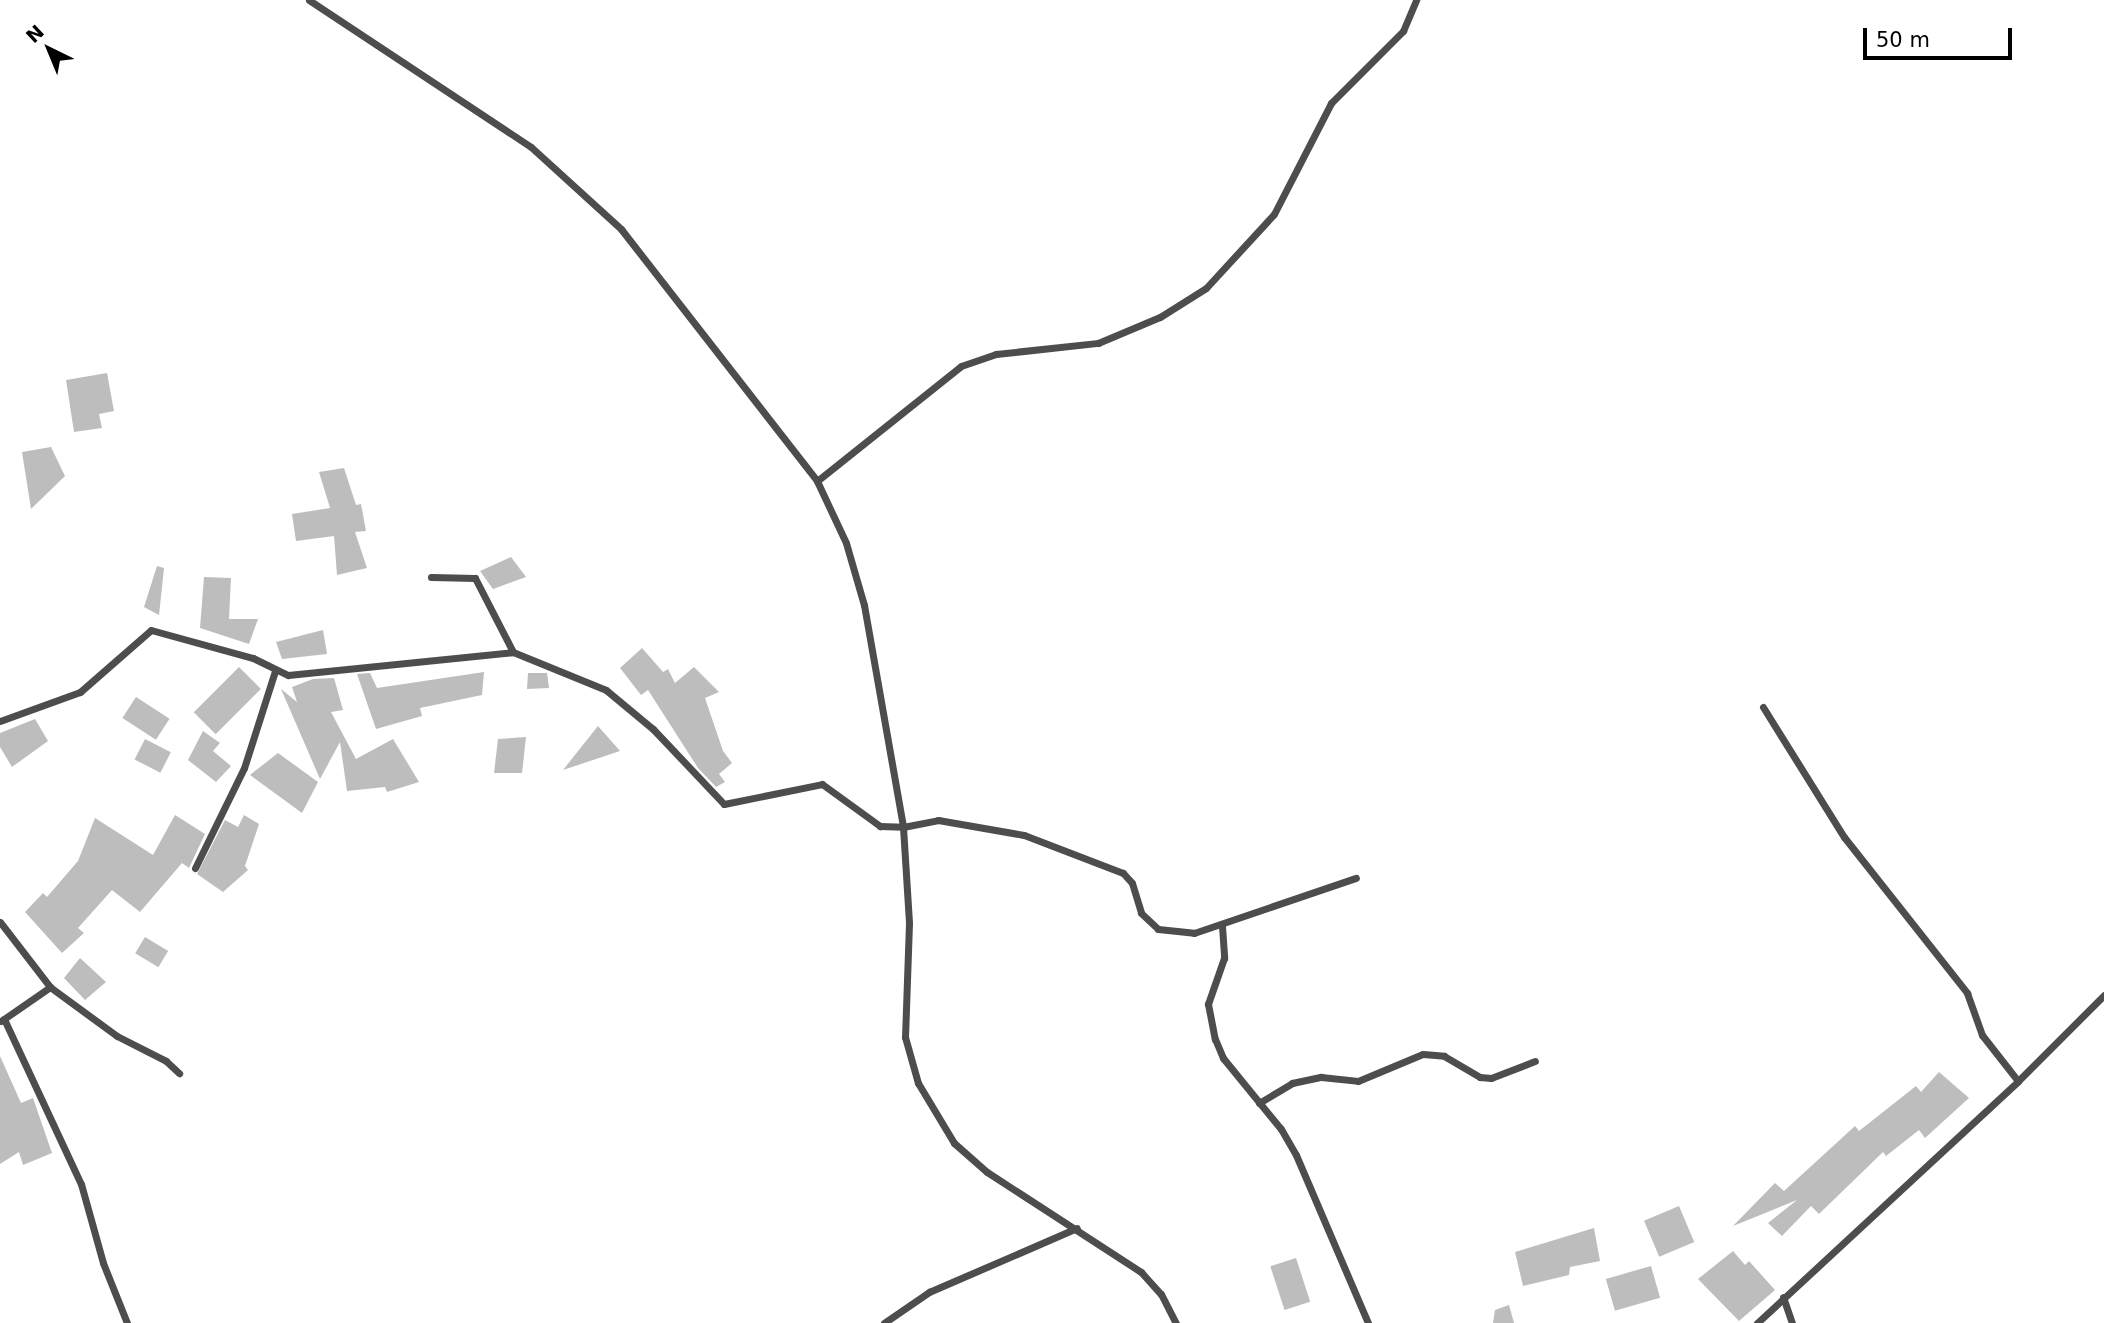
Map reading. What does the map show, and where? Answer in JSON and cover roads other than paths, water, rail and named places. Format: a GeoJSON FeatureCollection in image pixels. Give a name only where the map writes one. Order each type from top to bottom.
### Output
{"type":"FeatureCollection","features":[{"type":"Feature","properties":{"kind":"street"},"geometry":{"type":"LineString","coordinates":[[309,0],[531,147],[621,229],[817,481],[846,544],[864,605],[903,827],[909,923],[905,1037],[918,1083],[961,1149],[987,1172],[1077,1228],[1151,1281],[1176,1323]]}},
{"type":"Feature","properties":{"kind":"street"},"geometry":{"type":"LineString","coordinates":[[817,481],[961,366],[996,354],[1098,343],[1160,317],[1206,288],[1274,214],[1331,103],[1403,31],[1416,0]]}},
{"type":"Feature","properties":{"kind":"street"},"geometry":{"type":"LineString","coordinates":[[431,578],[475,578],[513,652]]}},
{"type":"Feature","properties":{"kind":"street"},"geometry":{"type":"LineString","coordinates":[[0,721],[80,692],[151,630],[253,658],[288,675],[513,652],[606,690],[653,729],[724,804],[822,784],[880,826],[903,827],[938,820],[1024,835],[1123,873],[1132,883],[1141,913],[1158,929],[1194,933],[1222,926],[1356,878]]}},
{"type":"Feature","properties":{"kind":"street"},"geometry":{"type":"LineString","coordinates":[[195,868],[244,768],[275,671]]}},
{"type":"Feature","properties":{"kind":"street"},"geometry":{"type":"LineString","coordinates":[[1763,707],[1844,837],[1968,993],[1982,1035],[2018,1081]]}},
{"type":"Feature","properties":{"kind":"street"},"geometry":{"type":"LineString","coordinates":[[0,922],[50,987],[117,1036],[166,1061],[179,1073]]}},
{"type":"Feature","properties":{"kind":"street"},"geometry":{"type":"LineString","coordinates":[[1222,926],[1224,958],[1208,1004],[1210,1022],[1223,1058],[1296,1155],[1368,1323]]}},
{"type":"Feature","properties":{"kind":"street"},"geometry":{"type":"LineString","coordinates":[[50,987],[2,1020],[80,1184],[103,1263],[127,1323]]}},
{"type":"Feature","properties":{"kind":"street"},"geometry":{"type":"LineString","coordinates":[[1757,1323],[2018,1081],[2104,995]]}},
{"type":"Feature","properties":{"kind":"street"},"geometry":{"type":"LineString","coordinates":[[1259,1103],[1292,1083],[1321,1077],[1358,1081],[1423,1054],[1444,1056],[1480,1077],[1491,1078],[1535,1061]]}},
{"type":"Feature","properties":{"kind":"street"},"geometry":{"type":"LineString","coordinates":[[884,1323],[929,1292],[1077,1228]]}},
{"type":"Feature","properties":{"kind":"street"},"geometry":{"type":"LineString","coordinates":[[1783,1297],[1792,1323]]}}]}
